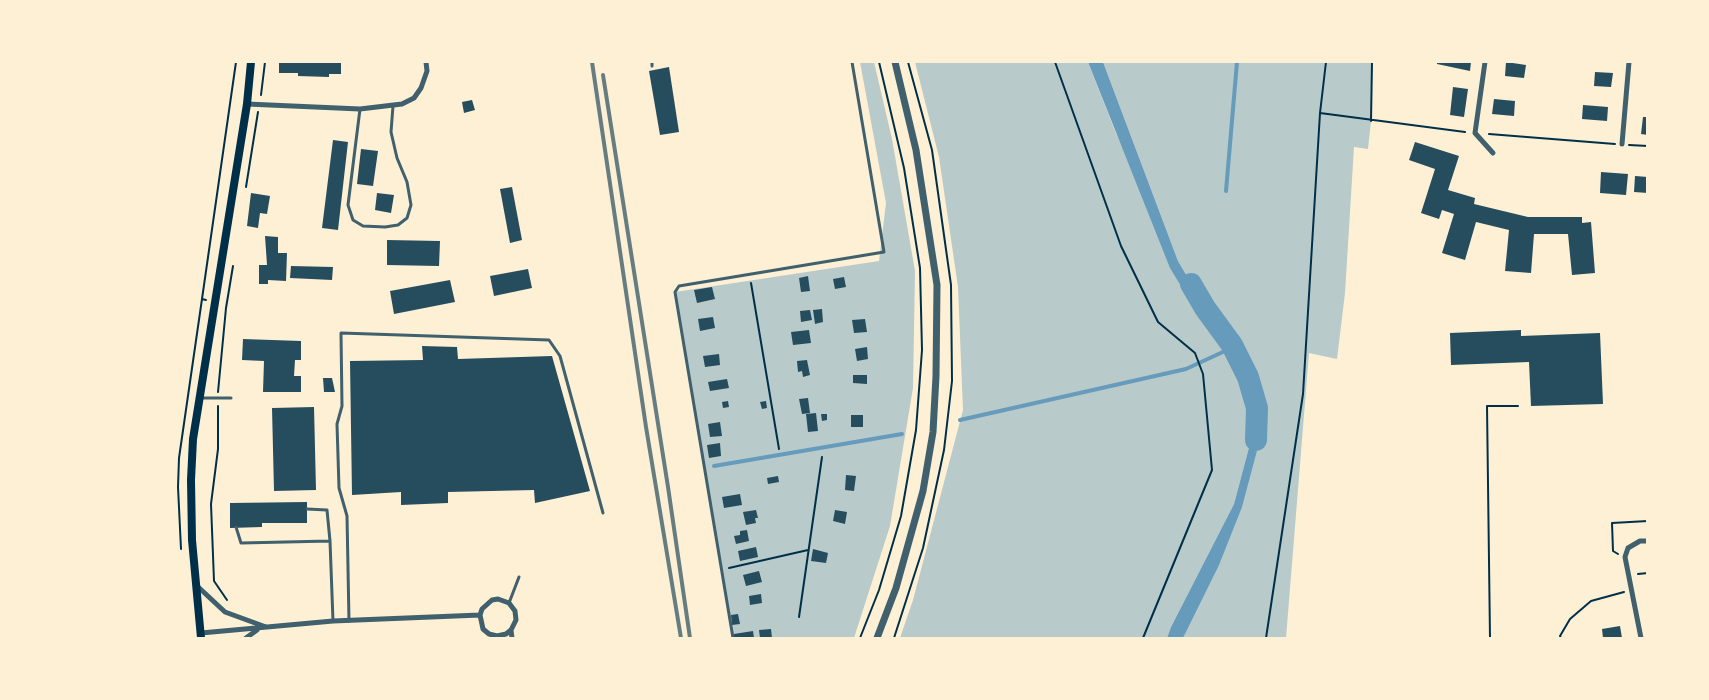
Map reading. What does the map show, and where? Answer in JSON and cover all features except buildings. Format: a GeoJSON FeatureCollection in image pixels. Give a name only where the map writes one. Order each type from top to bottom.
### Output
{"type":"FeatureCollection","features":[{"type":"Feature","properties":{"kind":"main road"},"geometry":{"type":"LineString","coordinates":[[201,636],[195,584],[191,480],[193,439],[251,62]]}},
{"type":"Feature","properties":{"kind":"street"},"geometry":{"type":"LineString","coordinates":[[246,104],[360,110],[402,104],[414,98],[421,88],[427,71],[426,62]]}},
{"type":"Feature","properties":{"kind":"street"},"geometry":{"type":"LineString","coordinates":[[877,639],[896,588],[923,491],[933,432],[936,376],[937,285],[916,150],[895,62]]}},
{"type":"Feature","properties":{"kind":"street"},"geometry":{"type":"LineString","coordinates":[[1485,62],[1476,133],[1493,153]]}},
{"type":"Feature","properties":{"kind":"street"},"geometry":{"type":"LineString","coordinates":[[1622,144],[1629,62]]}},
{"type":"Feature","properties":{"kind":"street"},"geometry":{"type":"LineString","coordinates":[[1641,639],[1625,557],[1628,548],[1640,541],[1647,541]]}},
{"type":"Feature","properties":{"kind":"street"},"geometry":{"type":"LineString","coordinates":[[195,584],[225,612],[268,628]]}},
{"type":"Feature","properties":{"kind":"street"},"geometry":{"type":"LineString","coordinates":[[512,630],[497,636],[489,634],[483,628],[480,615],[482,609],[492,600],[498,599],[510,603],[515,611],[516,620],[512,630],[512,639]]}},
{"type":"Feature","properties":{"kind":"street"},"geometry":{"type":"LineString","coordinates":[[201,636],[333,621],[480,615]]}},
{"type":"Feature","properties":{"kind":"street"},"geometry":{"type":"LineString","coordinates":[[246,639],[258,629]]}},
{"type":"Feature","properties":{"kind":"lane"},"geometry":{"type":"LineString","coordinates":[[733,639],[675,292],[679,286],[884,252],[852,62]]}},
{"type":"Feature","properties":{"kind":"lane"},"geometry":{"type":"LineString","coordinates":[[360,110],[348,205],[353,220],[363,226],[385,227],[398,225],[407,218],[411,205],[407,182],[397,158],[391,132],[393,106]]}},
{"type":"Feature","properties":{"kind":"lane"},"geometry":{"type":"LineString","coordinates":[[349,621],[346,516],[339,488],[337,423],[342,406],[341,333],[549,340],[560,356],[603,513]]}},
{"type":"Feature","properties":{"kind":"lane"},"geometry":{"type":"LineString","coordinates":[[200,398],[231,398]]}},
{"type":"Feature","properties":{"kind":"lane"},"geometry":{"type":"LineString","coordinates":[[307,509],[327,510],[333,621]]}},
{"type":"Feature","properties":{"kind":"lane"},"geometry":{"type":"LineString","coordinates":[[236,528],[241,543],[330,541]]}},
{"type":"Feature","properties":{"kind":"lane"},"geometry":{"type":"LineString","coordinates":[[510,603],[519,577]]}},
{"type":"Feature","properties":{"kind":"path"},"geometry":{"type":"LineString","coordinates":[[202,299],[236,62]]}},
{"type":"Feature","properties":{"kind":"path"},"geometry":{"type":"LineString","coordinates":[[244,196],[265,62]]}},
{"type":"Feature","properties":{"kind":"path"},"geometry":{"type":"LineString","coordinates":[[860,639],[879,590],[901,516],[916,430],[922,350],[920,268],[904,168],[879,62]]}},
{"type":"Feature","properties":{"kind":"path"},"geometry":{"type":"LineString","coordinates":[[1055,62],[1121,246],[1158,322],[1195,353],[1203,374],[1212,470],[1143,639]]}},
{"type":"Feature","properties":{"kind":"path"},"geometry":{"type":"LineString","coordinates":[[1266,639],[1303,394],[1320,113],[1326,62]]}},
{"type":"Feature","properties":{"kind":"path"},"geometry":{"type":"LineString","coordinates":[[1371,121],[1372,62]]}},
{"type":"Feature","properties":{"kind":"path"},"geometry":{"type":"LineString","coordinates":[[1320,113],[1476,133],[1647,146]]}},
{"type":"Feature","properties":{"kind":"path"},"geometry":{"type":"LineString","coordinates":[[225,612],[230,604],[214,581],[211,504],[218,449],[218,398],[226,308],[233,263]]}},
{"type":"Feature","properties":{"kind":"path"},"geometry":{"type":"LineString","coordinates":[[750,274],[779,448]]}},
{"type":"Feature","properties":{"kind":"path"},"geometry":{"type":"LineString","coordinates":[[1490,639],[1487,406],[1518,406]]}},
{"type":"Feature","properties":{"kind":"path"},"geometry":{"type":"LineString","coordinates":[[798,616],[822,457]]}},
{"type":"Feature","properties":{"kind":"path"},"geometry":{"type":"LineString","coordinates":[[1625,557],[1613,551],[1612,524],[1647,521]]}},
{"type":"Feature","properties":{"kind":"path"},"geometry":{"type":"LineString","coordinates":[[722,569],[808,550]]}},
{"type":"Feature","properties":{"kind":"path"},"geometry":{"type":"LineString","coordinates":[[1561,639],[1560,636],[1570,619],[1591,602],[1632,590]]}},
{"type":"Feature","properties":{"kind":"shaded area"},"geometry":{"type":"Polygon","coordinates":[[[860,62],[874,62],[892,139],[915,271],[913,388],[890,526],[854,638],[733,638],[675,292],[879,261],[886,203],[860,62]]]}},
{"type":"Feature","properties":{"kind":"shaded area"},"geometry":{"type":"Polygon","coordinates":[[[915,62],[1088,62],[1115,131],[1198,314],[1225,351],[1241,383],[1250,413],[1251,440],[1234,504],[1167,638],[900,638],[913,600],[963,410],[958,287],[939,157],[915,62]]]}},
{"type":"Feature","properties":{"kind":"shaded area"},"geometry":{"type":"Polygon","coordinates":[[[1103,62],[1372,62],[1368,149],[1354,147],[1345,293],[1337,359],[1309,353],[1286,638],[1183,638],[1259,443],[1235,351],[1208,312],[1178,261],[1103,62]]]}},
{"type":"Feature","properties":{"kind":"water"},"geometry":{"type":"Polygon","coordinates":[[[1088,62],[1103,62],[1178,261],[1208,312],[1235,351],[1258,416],[1259,443],[1242,507],[1219,565],[1183,638],[1167,638],[1234,504],[1251,440],[1250,413],[1241,382],[1225,351],[1198,314],[1170,268],[1088,62]]]}},
{"type":"Feature","properties":{"kind":"waterway"},"geometry":{"type":"LineString","coordinates":[[1226,191],[1237,62]]}},
{"type":"Feature","properties":{"kind":"waterway"},"geometry":{"type":"LineString","coordinates":[[1191,284],[1232,345],[1248,377],[1257,408],[1256,440]]}},
{"type":"Feature","properties":{"kind":"waterway"},"geometry":{"type":"LineString","coordinates":[[960,420],[1186,369],[1225,351],[1232,345]]}},
{"type":"Feature","properties":{"kind":"waterway"},"geometry":{"type":"LineString","coordinates":[[714,466],[902,434]]}},
{"type":"Feature","properties":{"kind":"railway"},"geometry":{"type":"LineString","coordinates":[[592,62],[646,427],[681,638]]}},
{"type":"Feature","properties":{"kind":"railway"},"geometry":{"type":"LineString","coordinates":[[603,75],[690,638]]}}]}
